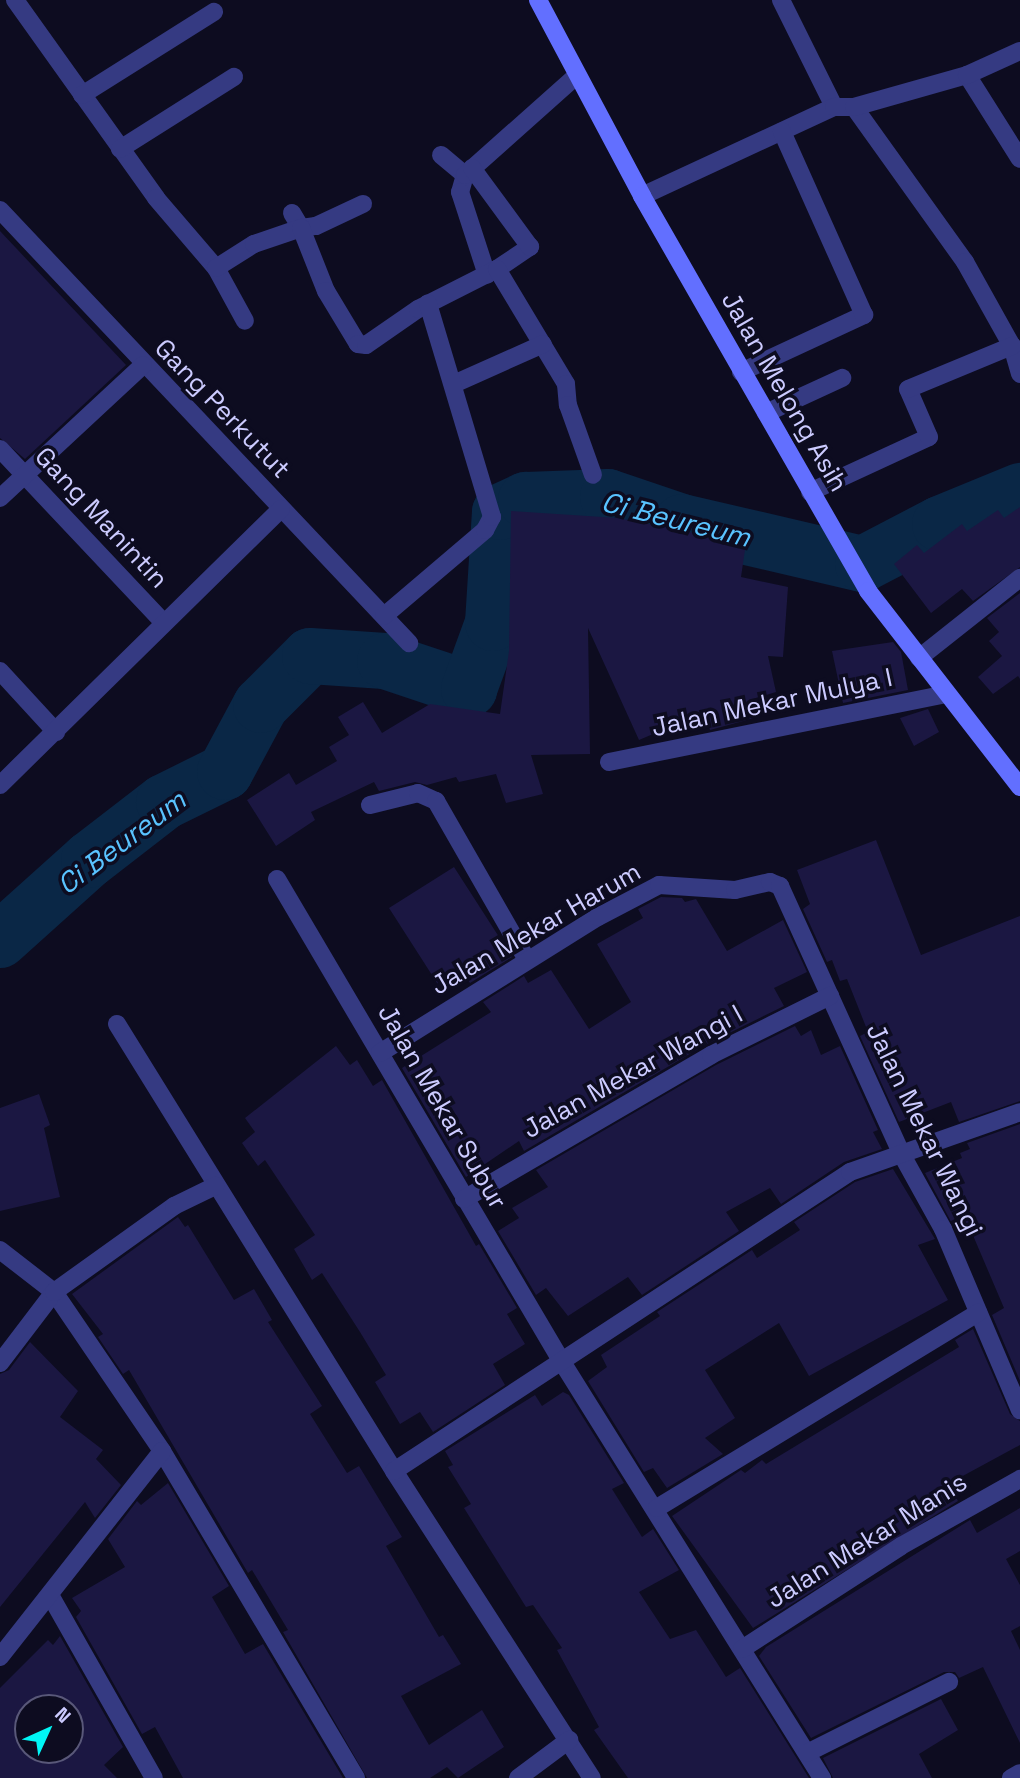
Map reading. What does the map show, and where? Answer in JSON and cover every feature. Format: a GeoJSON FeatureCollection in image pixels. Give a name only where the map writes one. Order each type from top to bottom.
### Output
{"type":"FeatureCollection","features":[{"type":"Feature","properties":{"kind":"main road","name":"Jalan Melong Asih"},"geometry":{"type":"LineString","coordinates":[[538,0],[642,196],[868,591],[945,694],[1020,787]]}},
{"type":"Feature","properties":{"kind":"street"},"geometry":{"type":"LineString","coordinates":[[16,0],[120,149],[216,268],[245,321]]}},
{"type":"Feature","properties":{"kind":"street"},"geometry":{"type":"LineString","coordinates":[[780,0],[834,107]]}},
{"type":"Feature","properties":{"kind":"street"},"geometry":{"type":"LineString","coordinates":[[82,95],[214,12]]}},
{"type":"Feature","properties":{"kind":"street"},"geometry":{"type":"LineString","coordinates":[[642,196],[834,107],[854,107],[967,75],[1020,51]]}},
{"type":"Feature","properties":{"kind":"street"},"geometry":{"type":"LineString","coordinates":[[967,75],[1020,159]]}},
{"type":"Feature","properties":{"kind":"street"},"geometry":{"type":"LineString","coordinates":[[576,76],[468,172],[460,192],[492,272],[566,384],[568,405],[593,475]]}},
{"type":"Feature","properties":{"kind":"street"},"geometry":{"type":"LineString","coordinates":[[120,149],[234,77]]}},
{"type":"Feature","properties":{"kind":"street"},"geometry":{"type":"LineString","coordinates":[[854,107],[965,262],[1012,346],[1020,374]]}},
{"type":"Feature","properties":{"kind":"street"},"geometry":{"type":"LineString","coordinates":[[741,372],[864,315],[782,132]]}},
{"type":"Feature","properties":{"kind":"street"},"geometry":{"type":"LineString","coordinates":[[296,220],[326,291],[361,347],[428,303],[492,272],[528,250],[529,243],[468,172],[441,155]]}},
{"type":"Feature","properties":{"kind":"street"},"geometry":{"type":"LineString","coordinates":[[216,268],[296,220],[316,226],[363,204]]}},
{"type":"Feature","properties":{"kind":"street","name":"Gang Perkutut"},"geometry":{"type":"LineString","coordinates":[[0,210],[143,365],[409,643]]}},
{"type":"Feature","properties":{"kind":"street"},"geometry":{"type":"LineString","coordinates":[[384,616],[485,530],[492,517],[456,383],[428,303]]}},
{"type":"Feature","properties":{"kind":"street"},"geometry":{"type":"LineString","coordinates":[[456,383],[542,344]]}},
{"type":"Feature","properties":{"kind":"street"},"geometry":{"type":"LineString","coordinates":[[810,492],[929,437],[908,389],[1012,346]]}},
{"type":"Feature","properties":{"kind":"street"},"geometry":{"type":"LineString","coordinates":[[0,498],[143,365]]}},
{"type":"Feature","properties":{"kind":"street"},"geometry":{"type":"LineString","coordinates":[[766,413],[842,378]]}},
{"type":"Feature","properties":{"kind":"street","name":"Gang Manintin"},"geometry":{"type":"LineString","coordinates":[[0,449],[164,623]]}},
{"type":"Feature","properties":{"kind":"street"},"geometry":{"type":"LineString","coordinates":[[0,785],[281,509]]}},
{"type":"Feature","properties":{"kind":"street"},"geometry":{"type":"LineString","coordinates":[[919,658],[1020,578]]}},
{"type":"Feature","properties":{"kind":"street"},"geometry":{"type":"LineString","coordinates":[[0,671],[56,732]]}},
{"type":"Feature","properties":{"kind":"street","name":"Jalan Mekar Mulya I"},"geometry":{"type":"LineString","coordinates":[[609,762],[945,694]]}},
{"type":"Feature","properties":{"kind":"street"},"geometry":{"type":"LineString","coordinates":[[370,805],[418,793],[436,801],[527,960]]}},
{"type":"Feature","properties":{"kind":"street","name":"Jalan Mekar Subur"},"geometry":{"type":"LineString","coordinates":[[276,878],[562,1362],[657,1508],[822,1778]]}},
{"type":"Feature","properties":{"kind":"street","name":"Jalan Mekar Harum"},"geometry":{"type":"LineString","coordinates":[[380,1053],[527,960],[659,885],[735,890],[770,882]]}},
{"type":"Feature","properties":{"kind":"street","name":"Jalan Mekar Wangi"},"geometry":{"type":"LineString","coordinates":[[770,882],[785,893],[902,1155],[943,1228],[1020,1410]]}},
{"type":"Feature","properties":{"kind":"street","name":"Jalan Mekar Wangi I"},"geometry":{"type":"LineString","coordinates":[[464,1199],[711,1055],[830,996]]}},
{"type":"Feature","properties":{"kind":"street"},"geometry":{"type":"LineString","coordinates":[[117,1024],[394,1471],[592,1778]]}},
{"type":"Feature","properties":{"kind":"street"},"geometry":{"type":"LineString","coordinates":[[394,1471],[850,1172],[1020,1112]]}},
{"type":"Feature","properties":{"kind":"street"},"geometry":{"type":"LineString","coordinates":[[0,1363],[54,1292],[174,1206],[215,1186]]}},
{"type":"Feature","properties":{"kind":"street"},"geometry":{"type":"LineString","coordinates":[[0,1250],[54,1292],[162,1451],[356,1778]]}},
{"type":"Feature","properties":{"kind":"street"},"geometry":{"type":"LineString","coordinates":[[657,1508],[978,1312]]}},
{"type":"Feature","properties":{"kind":"street"},"geometry":{"type":"LineString","coordinates":[[0,1657],[162,1451]]}},
{"type":"Feature","properties":{"kind":"street","name":"Jalan Mekar Manis"},"geometry":{"type":"LineString","coordinates":[[742,1649],[901,1546],[1020,1479]]}},
{"type":"Feature","properties":{"kind":"street"},"geometry":{"type":"LineString","coordinates":[[50,1595],[152,1777]]}},
{"type":"Feature","properties":{"kind":"street"},"geometry":{"type":"LineString","coordinates":[[807,1754],[949,1682]]}},
{"type":"Feature","properties":{"kind":"street"},"geometry":{"type":"LineString","coordinates":[[518,1778],[569,1740]]}},
{"type":"Feature","properties":{"kind":"street"},"geometry":{"type":"LineString","coordinates":[[1011,1778],[1020,1773]]}},
{"type":"Feature","properties":{"kind":"building"},"geometry":{"type":"Polygon","coordinates":[[[0,231],[126,365],[25,459],[0,438],[0,231]]]}},
{"type":"Feature","properties":{"kind":"building"},"geometry":{"type":"Polygon","coordinates":[[[1020,507],[1020,567],[973,601],[962,589],[931,613],[894,564],[917,545],[924,553],[962,524],[967,531],[998,510],[1004,518],[1020,507]]]}},
{"type":"Feature","properties":{"kind":"building"},"geometry":{"type":"Polygon","coordinates":[[[511,511],[618,518],[746,543],[741,577],[788,587],[783,657],[768,656],[776,692],[749,700],[754,718],[710,730],[705,712],[639,740],[588,628],[590,754],[531,755],[543,794],[506,803],[496,774],[459,782],[456,777],[427,785],[415,782],[379,791],[374,782],[311,812],[315,820],[276,846],[247,800],[289,773],[296,785],[337,761],[329,747],[349,735],[338,717],[363,702],[382,733],[430,704],[500,714],[509,651],[511,511]]]}},
{"type":"Feature","properties":{"kind":"building"},"geometry":{"type":"Polygon","coordinates":[[[1020,593],[1020,679],[1018,676],[993,694],[978,677],[1002,656],[989,641],[999,632],[987,618],[1020,593]]]}},
{"type":"Feature","properties":{"kind":"building"},"geometry":{"type":"Polygon","coordinates":[[[893,642],[901,652],[908,690],[843,703],[832,651],[893,642]]]}},
{"type":"Feature","properties":{"kind":"building"},"geometry":{"type":"Polygon","coordinates":[[[928,709],[939,732],[914,746],[900,718],[928,709]]]}},
{"type":"Feature","properties":{"kind":"building"},"geometry":{"type":"Polygon","coordinates":[[[876,840],[921,955],[1020,916],[1020,1101],[959,1122],[951,1102],[899,1122],[860,1036],[868,1032],[847,979],[840,981],[832,960],[827,962],[803,909],[810,904],[797,870],[876,840]]]}},
{"type":"Feature","properties":{"kind":"building"},"geometry":{"type":"Polygon","coordinates":[[[454,867],[512,957],[470,983],[462,972],[439,986],[389,908],[454,867]]]}},
{"type":"Feature","properties":{"kind":"building"},"geometry":{"type":"Polygon","coordinates":[[[661,897],[682,898],[685,902],[696,899],[727,951],[783,920],[807,972],[774,988],[784,1006],[705,1045],[524,1151],[519,1141],[466,1177],[402,1068],[491,1012],[483,1002],[524,976],[528,983],[551,970],[589,1029],[631,1002],[597,944],[643,918],[638,909],[661,897]]]}},
{"type":"Feature","properties":{"kind":"building"},"geometry":{"type":"Polygon","coordinates":[[[795,1026],[801,1036],[811,1030],[821,1055],[840,1046],[878,1130],[873,1132],[882,1149],[844,1162],[781,1204],[770,1188],[726,1212],[739,1231],[642,1295],[628,1277],[568,1316],[546,1288],[536,1295],[498,1231],[519,1218],[512,1208],[548,1187],[536,1170],[716,1065],[795,1026]]]}},
{"type":"Feature","properties":{"kind":"building"},"geometry":{"type":"Polygon","coordinates":[[[336,1046],[350,1065],[357,1060],[373,1086],[382,1080],[476,1246],[479,1244],[517,1308],[507,1314],[525,1344],[493,1364],[505,1385],[433,1432],[420,1412],[400,1424],[375,1382],[386,1375],[360,1332],[322,1273],[312,1280],[294,1249],[315,1235],[265,1160],[258,1166],[242,1143],[255,1132],[245,1118],[336,1046]]]}},
{"type":"Feature","properties":{"kind":"building"},"geometry":{"type":"Polygon","coordinates":[[[39,1094],[50,1125],[44,1128],[60,1197],[0,1211],[0,1108],[39,1094]]]}},
{"type":"Feature","properties":{"kind":"building"},"geometry":{"type":"Polygon","coordinates":[[[1020,1124],[1020,1381],[992,1315],[1004,1308],[969,1226],[956,1231],[925,1173],[962,1158],[960,1153],[970,1149],[967,1143],[1020,1124]]]}},
{"type":"Feature","properties":{"kind":"building"},"geometry":{"type":"Polygon","coordinates":[[[893,1169],[935,1239],[918,1245],[948,1300],[809,1376],[779,1323],[705,1370],[735,1418],[705,1438],[723,1454],[667,1488],[653,1468],[644,1472],[588,1381],[607,1367],[601,1355],[660,1316],[657,1312],[752,1250],[757,1258],[800,1230],[794,1222],[855,1182],[893,1169]]]}},
{"type":"Feature","properties":{"kind":"building"},"geometry":{"type":"Polygon","coordinates":[[[178,1217],[185,1227],[188,1225],[234,1300],[254,1289],[272,1320],[268,1322],[322,1406],[310,1414],[347,1473],[359,1466],[402,1537],[386,1546],[439,1637],[443,1635],[461,1664],[401,1696],[429,1745],[482,1710],[504,1747],[458,1778],[447,1767],[430,1778],[367,1778],[283,1632],[288,1630],[252,1570],[248,1573],[129,1370],[123,1374],[98,1337],[103,1334],[72,1294],[178,1217]]]}},
{"type":"Feature","properties":{"kind":"building"},"geometry":{"type":"Polygon","coordinates":[[[973,1329],[1010,1414],[1020,1421],[1020,1445],[948,1484],[958,1501],[753,1628],[672,1516],[741,1470],[745,1473],[762,1460],[766,1464],[959,1347],[955,1340],[973,1329]]]}},
{"type":"Feature","properties":{"kind":"building"},"geometry":{"type":"Polygon","coordinates":[[[30,1342],[78,1391],[60,1417],[103,1450],[96,1459],[121,1485],[95,1518],[85,1502],[0,1607],[0,1374],[9,1370],[30,1342]]]}},
{"type":"Feature","properties":{"kind":"building"},"geometry":{"type":"Polygon","coordinates":[[[563,1392],[569,1395],[624,1483],[612,1489],[642,1537],[653,1529],[679,1570],[639,1592],[670,1639],[696,1630],[726,1677],[740,1668],[809,1778],[628,1778],[594,1730],[599,1727],[557,1650],[562,1648],[533,1605],[526,1607],[464,1508],[471,1504],[448,1467],[453,1465],[445,1451],[535,1395],[542,1406],[563,1392]]]}},
{"type":"Feature","properties":{"kind":"building"},"geometry":{"type":"Polygon","coordinates":[[[168,1483],[229,1586],[212,1597],[245,1654],[263,1644],[343,1778],[183,1778],[155,1727],[142,1734],[76,1617],[81,1611],[72,1598],[125,1567],[108,1539],[137,1501],[141,1505],[168,1483]]]}},
{"type":"Feature","properties":{"kind":"building"},"geometry":{"type":"Polygon","coordinates":[[[1020,1508],[1020,1551],[1006,1559],[1020,1585],[1020,1626],[1011,1631],[1020,1650],[1020,1743],[983,1667],[959,1678],[955,1672],[944,1672],[811,1738],[759,1656],[766,1647],[970,1520],[977,1533],[1020,1508]]]}},
{"type":"Feature","properties":{"kind":"building"},"geometry":{"type":"Polygon","coordinates":[[[60,1636],[123,1747],[104,1765],[117,1778],[0,1778],[0,1688],[48,1640],[53,1645],[60,1636]]]}},
{"type":"Feature","properties":{"kind":"building"},"geometry":{"type":"Polygon","coordinates":[[[941,1699],[958,1730],[919,1754],[932,1778],[833,1778],[823,1758],[941,1699]]]}},
{"type":"Feature","properties":{"kind":"waterway","name":"Ci Beureum"},"geometry":{"type":"LineString","coordinates":[[0,940],[89,860],[164,802],[225,772],[261,705],[310,656],[385,661],[469,689],[493,623],[500,512],[526,500],[608,497],[682,522],[863,564],[940,524],[1020,491]]}}]}
